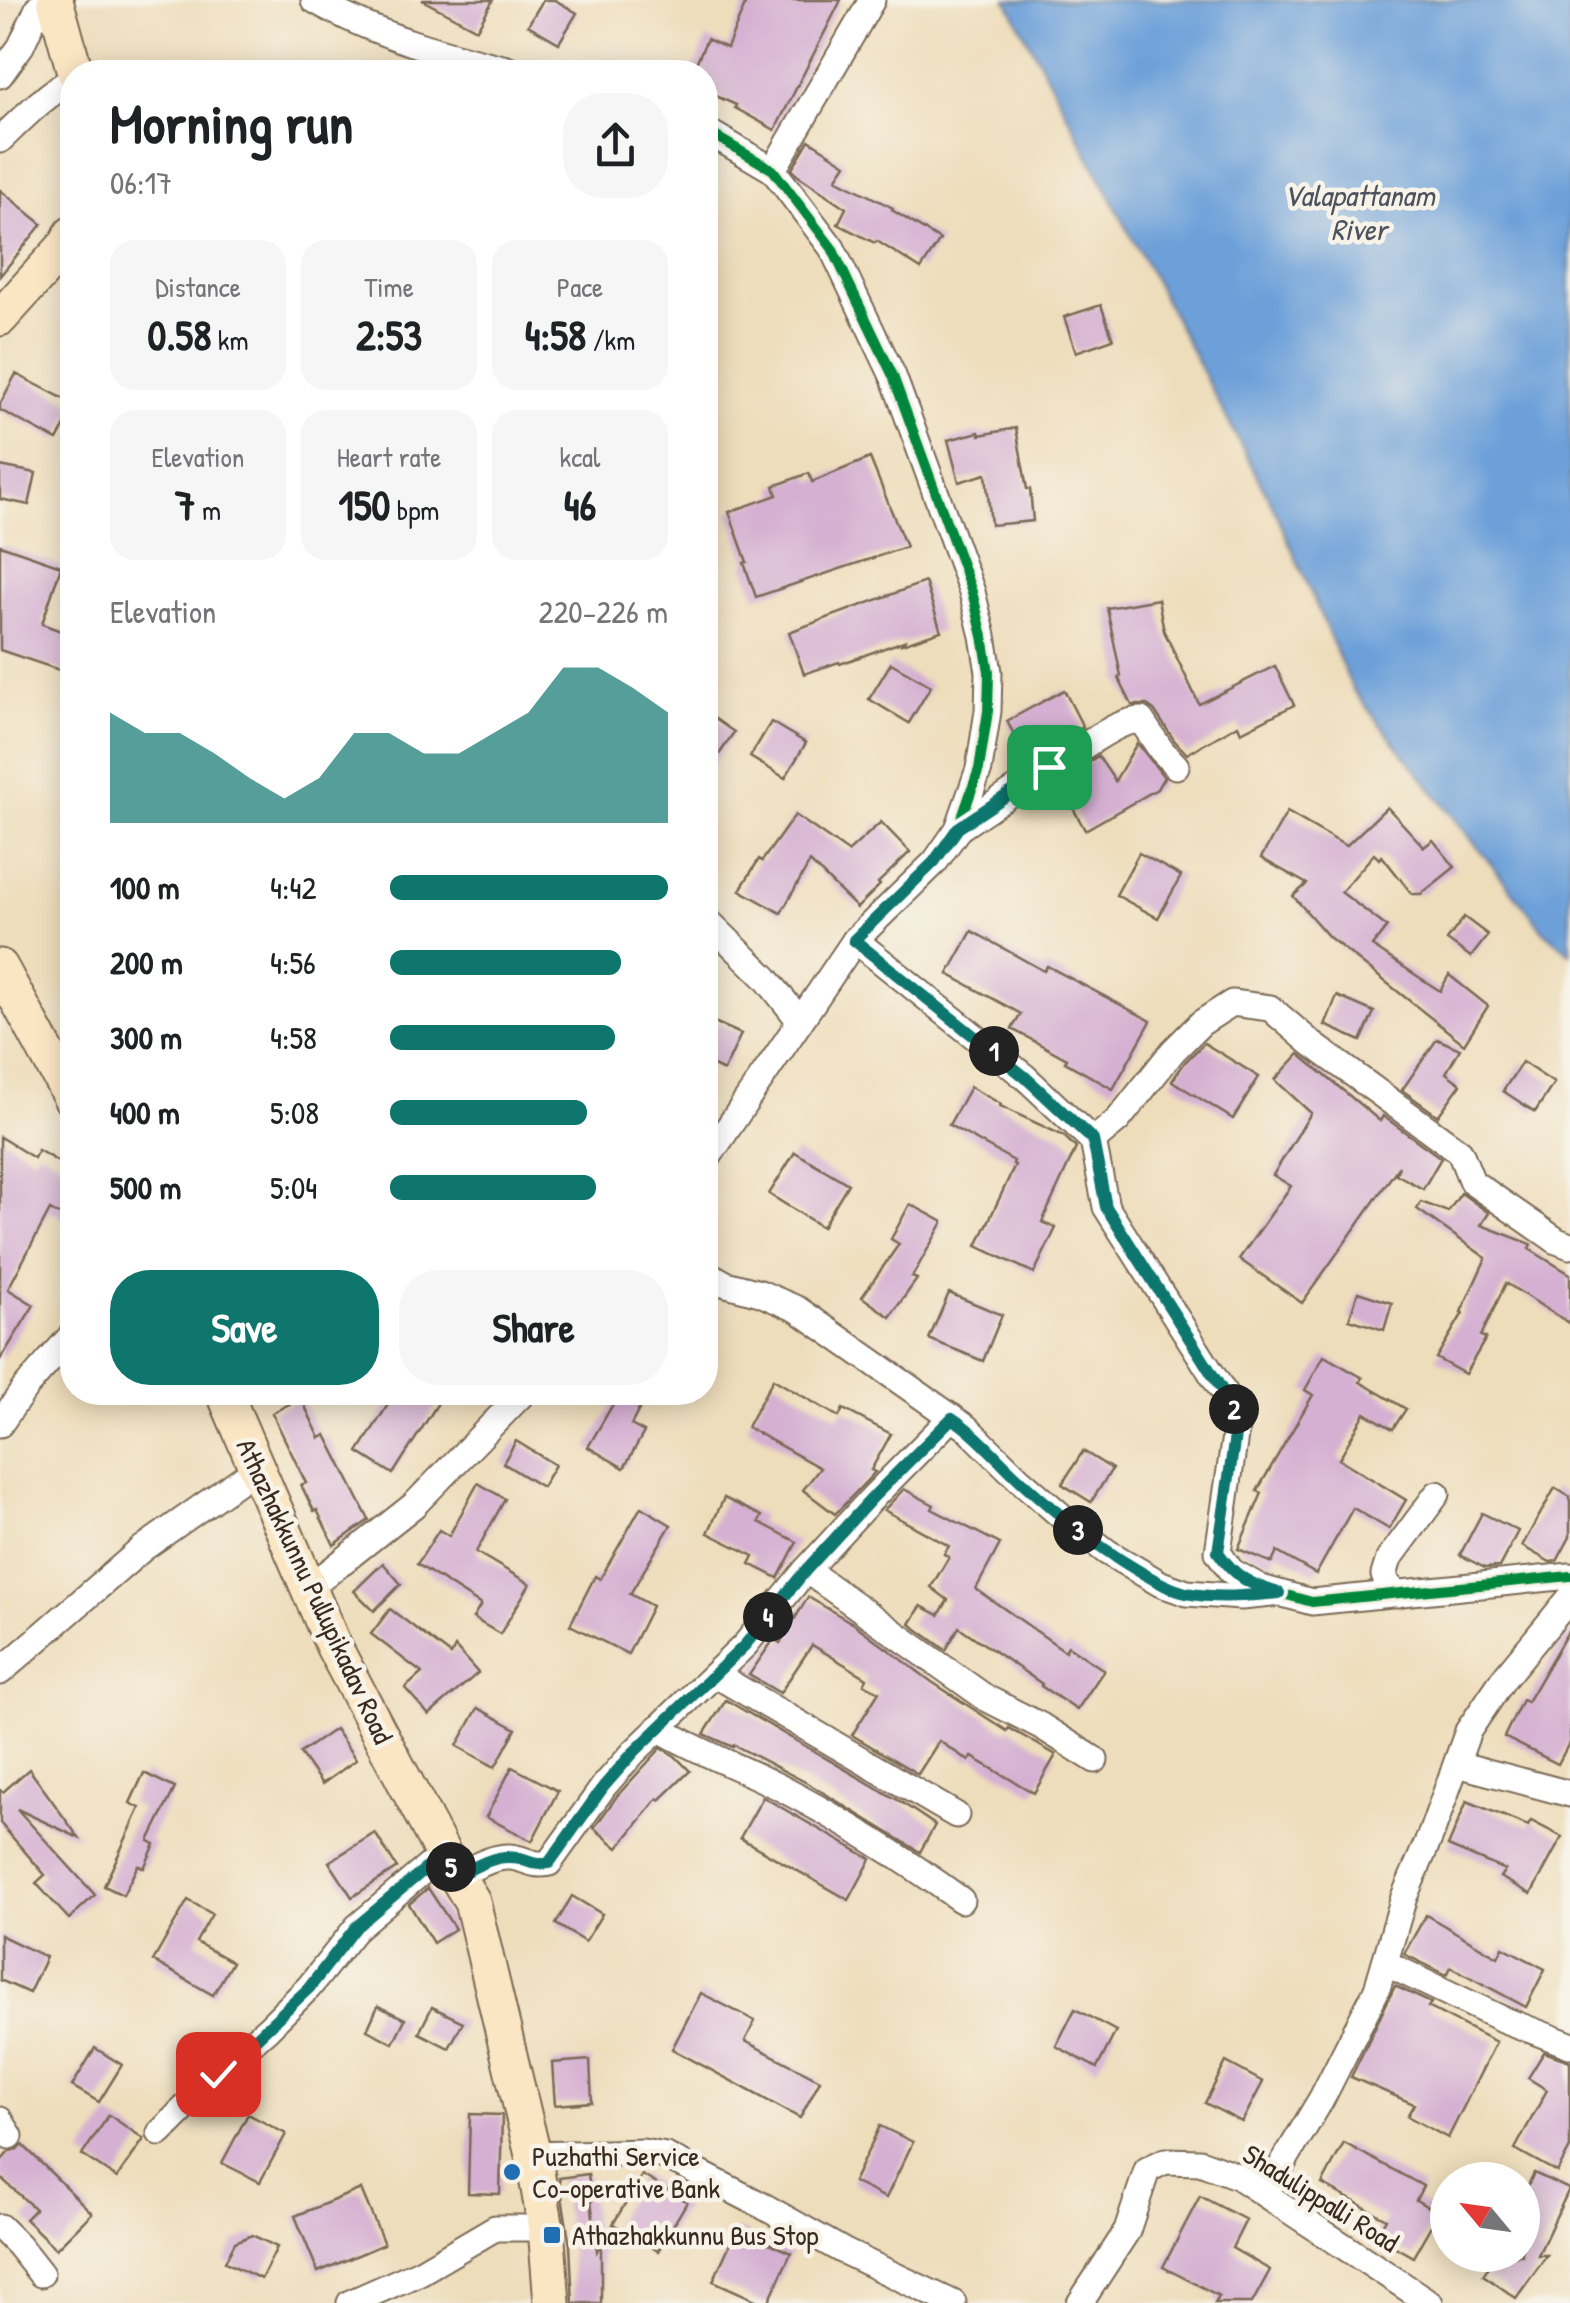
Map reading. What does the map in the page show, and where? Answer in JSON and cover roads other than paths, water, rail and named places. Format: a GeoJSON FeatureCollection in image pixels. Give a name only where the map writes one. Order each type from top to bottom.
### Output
{"type":"FeatureCollection","features":[{"type":"Feature","properties":{"kind":"main road"},"geometry":{"type":"LineString","coordinates":[[53,0],[71,60]]}},
{"type":"Feature","properties":{"kind":"main road"},"geometry":{"type":"LineString","coordinates":[[0,318],[60,253]]}},
{"type":"Feature","properties":{"kind":"main road"},"geometry":{"type":"LineString","coordinates":[[0,967],[60,1072]]}},
{"type":"Feature","properties":{"kind":"main road","name":"Athazhakkunnu Pullupikadav Road"},"geometry":{"type":"LineString","coordinates":[[230,1405],[334,1647],[472,1901],[533,2155],[546,2228],[552,2303]]}},
{"type":"Feature","properties":{"kind":"street"},"geometry":{"type":"LineString","coordinates":[[0,74],[21,46],[39,6],[53,0]]}},
{"type":"Feature","properties":{"kind":"street"},"geometry":{"type":"LineString","coordinates":[[314,0],[358,24],[423,48],[471,60]]}},
{"type":"Feature","properties":{"kind":"street"},"geometry":{"type":"LineString","coordinates":[[773,170],[872,0]]}},
{"type":"Feature","properties":{"kind":"street"},"geometry":{"type":"LineString","coordinates":[[0,140],[60,86]]}},
{"type":"Feature","properties":{"kind":"street"},"geometry":{"type":"LineString","coordinates":[[718,138],[773,170],[832,248],[893,376],[972,592],[989,672],[988,712],[979,769],[958,828],[934,862],[854,940],[718,1143]]}},
{"type":"Feature","properties":{"kind":"street"},"geometry":{"type":"LineString","coordinates":[[958,828],[1049,767],[1131,720],[1141,720],[1176,766]]}},
{"type":"Feature","properties":{"kind":"street"},"geometry":{"type":"LineString","coordinates":[[718,931],[766,978],[800,1021]]}},
{"type":"Feature","properties":{"kind":"street"},"geometry":{"type":"LineString","coordinates":[[854,940],[1025,1077],[1093,1140],[1106,1207],[1238,1415],[1218,1552],[1231,1571],[1262,1588],[1312,1602],[1570,1576]]}},
{"type":"Feature","properties":{"kind":"street"},"geometry":{"type":"LineString","coordinates":[[1093,1140],[1118,1120],[1200,1023],[1232,1003],[1270,1008],[1312,1044],[1460,1152],[1472,1182],[1557,1242],[1570,1246]]}},
{"type":"Feature","properties":{"kind":"street"},"geometry":{"type":"LineString","coordinates":[[718,1279],[797,1309],[967,1428],[1066,1521],[1107,1552],[1161,1584],[1187,1593],[1223,1596],[1279,1593]]}},
{"type":"Feature","properties":{"kind":"street"},"geometry":{"type":"LineString","coordinates":[[5,1403],[60,1347]]}},
{"type":"Feature","properties":{"kind":"street"},"geometry":{"type":"LineString","coordinates":[[309,1588],[414,1505],[511,1405]]}},
{"type":"Feature","properties":{"kind":"street"},"geometry":{"type":"LineString","coordinates":[[160,2133],[309,1988],[356,1927],[450,1865],[510,1857],[537,1866],[549,1863],[604,1786],[745,1645],[806,1570],[952,1418]]}},
{"type":"Feature","properties":{"kind":"street"},"geometry":{"type":"LineString","coordinates":[[0,1672],[142,1548],[257,1468]]}},
{"type":"Feature","properties":{"kind":"street"},"geometry":{"type":"LineString","coordinates":[[1398,1594],[1384,1575],[1389,1559],[1437,1494]]}},
{"type":"Feature","properties":{"kind":"street"},"geometry":{"type":"LineString","coordinates":[[806,1570],[986,1698],[1095,1760]]}},
{"type":"Feature","properties":{"kind":"street"},"geometry":{"type":"LineString","coordinates":[[1265,2193],[1322,2098],[1377,1988],[1404,1897],[1468,1732],[1504,1678],[1570,1598]]}},
{"type":"Feature","properties":{"kind":"street"},"geometry":{"type":"LineString","coordinates":[[716,1675],[956,1816]]}},
{"type":"Feature","properties":{"kind":"street"},"geometry":{"type":"LineString","coordinates":[[658,1728],[775,1785],[860,1833],[962,1900]]}},
{"type":"Feature","properties":{"kind":"street"},"geometry":{"type":"LineString","coordinates":[[1457,1764],[1570,1794]]}},
{"type":"Feature","properties":{"kind":"street"},"geometry":{"type":"LineString","coordinates":[[1384,1963],[1502,2020],[1570,2045]]}},
{"type":"Feature","properties":{"kind":"street"},"geometry":{"type":"LineString","coordinates":[[533,2155],[642,2152],[666,2156],[842,2251],[952,2303]]}},
{"type":"Feature","properties":{"kind":"street","name":"Shadulippalli Road"},"geometry":{"type":"LineString","coordinates":[[1080,2303],[1127,2231],[1147,2170],[1165,2160],[1200,2162],[1237,2176],[1430,2303]]}},
{"type":"Feature","properties":{"kind":"street"},"geometry":{"type":"LineString","coordinates":[[0,2227],[40,2274]]}},
{"type":"Feature","properties":{"kind":"street"},"geometry":{"type":"LineString","coordinates":[[350,2303],[420,2272],[495,2228],[546,2228]]}},
{"type":"Feature","properties":{"kind":"water","name":"Valapattanam River"},"geometry":{"type":"Polygon","coordinates":[[[1007,0],[1570,0],[1570,953],[1544,931],[1353,690],[1276,512],[1007,0]]]}},
{"type":"Feature","properties":{"kind":"place","name":"Puzhathi Service Co-operative Bank"},"geometry":{"type":"Point","coordinates":[512,2172]}},
{"type":"Feature","properties":{"kind":"place","name":"Athazhakkunnu Bus Stop"},"geometry":{"type":"Point","coordinates":[552,2235]}}]}
